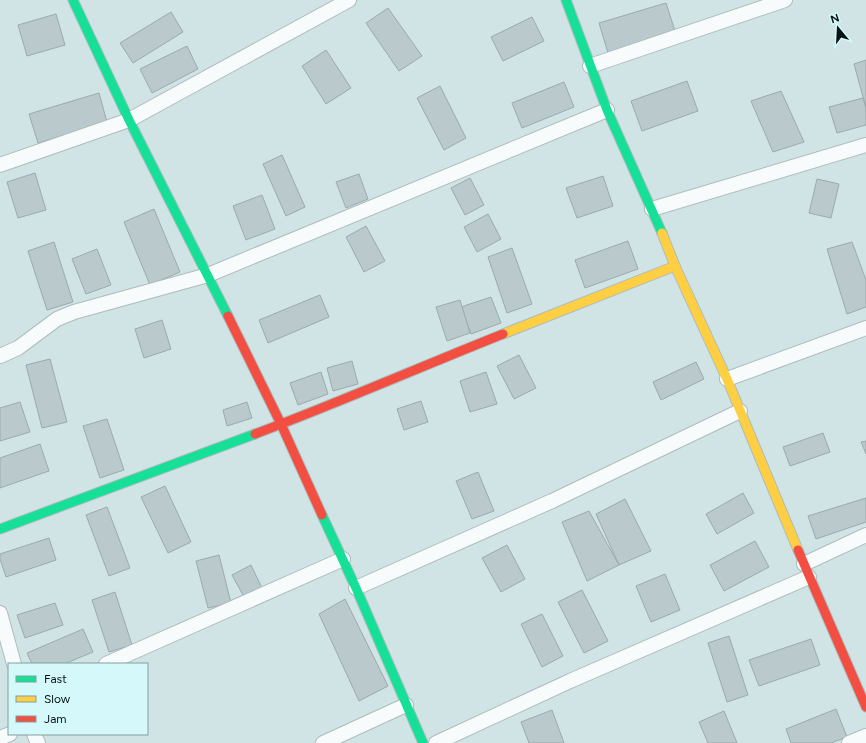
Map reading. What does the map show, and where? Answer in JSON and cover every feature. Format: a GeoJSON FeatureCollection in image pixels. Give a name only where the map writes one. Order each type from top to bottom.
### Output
{"type":"FeatureCollection","features":[{"type":"Feature","properties":{"kind":"street"},"geometry":{"type":"LineString","coordinates":[[74,0],[129,120],[208,275],[281,424],[356,588],[422,743]]}},
{"type":"Feature","properties":{"kind":"street"},"geometry":{"type":"LineString","coordinates":[[0,165],[129,120],[349,0]]}},
{"type":"Feature","properties":{"kind":"street"},"geometry":{"type":"LineString","coordinates":[[566,0],[607,110],[652,209],[675,266],[728,379],[809,577],[866,707]]}},
{"type":"Feature","properties":{"kind":"street"},"geometry":{"type":"LineString","coordinates":[[590,66],[785,0]]}},
{"type":"Feature","properties":{"kind":"street"},"geometry":{"type":"LineString","coordinates":[[0,356],[18,348],[57,319],[74,312],[208,275],[607,110]]}},
{"type":"Feature","properties":{"kind":"street"},"geometry":{"type":"LineString","coordinates":[[652,209],[866,146]]}},
{"type":"Feature","properties":{"kind":"street"},"geometry":{"type":"LineString","coordinates":[[0,529],[320,410],[428,364],[675,266]]}},
{"type":"Feature","properties":{"kind":"street"},"geometry":{"type":"LineString","coordinates":[[728,379],[866,328]]}},
{"type":"Feature","properties":{"kind":"street"},"geometry":{"type":"LineString","coordinates":[[356,588],[552,501],[740,411]]}},
{"type":"Feature","properties":{"kind":"street"},"geometry":{"type":"LineString","coordinates":[[804,564],[866,535]]}},
{"type":"Feature","properties":{"kind":"street"},"geometry":{"type":"LineString","coordinates":[[108,663],[343,559]]}},
{"type":"Feature","properties":{"kind":"street"},"geometry":{"type":"LineString","coordinates":[[436,743],[570,681],[809,577]]}},
{"type":"Feature","properties":{"kind":"street"},"geometry":{"type":"LineString","coordinates":[[0,613],[14,663]]}},
{"type":"Feature","properties":{"kind":"street"},"geometry":{"type":"LineString","coordinates":[[322,743],[406,705]]}},
{"type":"Feature","properties":{"kind":"street"},"geometry":{"type":"LineString","coordinates":[[849,743],[866,736]]}},
{"type":"Feature","properties":{"kind":"building"},"geometry":{"type":"Polygon","coordinates":[[[666,3],[676,34],[608,53],[599,23],[666,3]]]}},
{"type":"Feature","properties":{"kind":"building"},"geometry":{"type":"Polygon","coordinates":[[[388,8],[422,56],[399,71],[366,23],[388,8]]]}},
{"type":"Feature","properties":{"kind":"building"},"geometry":{"type":"Polygon","coordinates":[[[171,12],[183,32],[133,63],[120,43],[171,12]]]}},
{"type":"Feature","properties":{"kind":"building"},"geometry":{"type":"Polygon","coordinates":[[[56,14],[65,45],[27,56],[18,25],[56,14]]]}},
{"type":"Feature","properties":{"kind":"building"},"geometry":{"type":"Polygon","coordinates":[[[532,17],[544,41],[503,61],[491,37],[532,17]]]}},
{"type":"Feature","properties":{"kind":"building"},"geometry":{"type":"Polygon","coordinates":[[[187,46],[198,69],[152,93],[140,69],[187,46]]]}},
{"type":"Feature","properties":{"kind":"building"},"geometry":{"type":"Polygon","coordinates":[[[326,50],[351,88],[326,104],[302,66],[326,50]]]}},
{"type":"Feature","properties":{"kind":"building"},"geometry":{"type":"Polygon","coordinates":[[[866,60],[866,108],[854,64],[866,60]]]}},
{"type":"Feature","properties":{"kind":"building"},"geometry":{"type":"Polygon","coordinates":[[[687,81],[698,111],[642,131],[631,101],[687,81]]]}},
{"type":"Feature","properties":{"kind":"building"},"geometry":{"type":"Polygon","coordinates":[[[564,82],[574,107],[522,128],[512,103],[564,82]]]}},
{"type":"Feature","properties":{"kind":"building"},"geometry":{"type":"Polygon","coordinates":[[[440,86],[466,138],[444,150],[417,98],[440,86]]]}},
{"type":"Feature","properties":{"kind":"building"},"geometry":{"type":"Polygon","coordinates":[[[781,91],[804,142],[773,152],[751,101],[781,91]]]}},
{"type":"Feature","properties":{"kind":"building"},"geometry":{"type":"Polygon","coordinates":[[[99,93],[107,122],[38,143],[29,114],[99,93]]]}},
{"type":"Feature","properties":{"kind":"building"},"geometry":{"type":"Polygon","coordinates":[[[863,98],[866,109],[866,125],[837,133],[829,107],[863,98]]]}},
{"type":"Feature","properties":{"kind":"building"},"geometry":{"type":"Polygon","coordinates":[[[282,155],[305,207],[286,216],[263,164],[282,155]]]}},
{"type":"Feature","properties":{"kind":"building"},"geometry":{"type":"Polygon","coordinates":[[[35,173],[46,210],[18,218],[7,182],[35,173]]]}},
{"type":"Feature","properties":{"kind":"building"},"geometry":{"type":"Polygon","coordinates":[[[359,174],[368,199],[346,208],[336,182],[359,174]]]}},
{"type":"Feature","properties":{"kind":"building"},"geometry":{"type":"Polygon","coordinates":[[[603,176],[613,206],[577,218],[566,188],[603,176]]]}},
{"type":"Feature","properties":{"kind":"building"},"geometry":{"type":"Polygon","coordinates":[[[470,178],[484,205],[465,215],[451,188],[470,178]]]}},
{"type":"Feature","properties":{"kind":"building"},"geometry":{"type":"Polygon","coordinates":[[[817,179],[839,184],[831,218],[809,213],[817,179]]]}},
{"type":"Feature","properties":{"kind":"building"},"geometry":{"type":"Polygon","coordinates":[[[262,195],[275,229],[246,240],[233,206],[262,195]]]}},
{"type":"Feature","properties":{"kind":"building"},"geometry":{"type":"Polygon","coordinates":[[[154,209],[180,272],[150,285],[124,222],[154,209]]]}},
{"type":"Feature","properties":{"kind":"building"},"geometry":{"type":"Polygon","coordinates":[[[488,214],[501,239],[477,252],[464,227],[488,214]]]}},
{"type":"Feature","properties":{"kind":"building"},"geometry":{"type":"Polygon","coordinates":[[[366,226],[385,261],[364,272],[346,237],[366,226]]]}},
{"type":"Feature","properties":{"kind":"building"},"geometry":{"type":"Polygon","coordinates":[[[628,241],[638,269],[585,288],[575,260],[628,241]]]}},
{"type":"Feature","properties":{"kind":"building"},"geometry":{"type":"Polygon","coordinates":[[[54,242],[73,302],[47,310],[28,251],[54,242]]]}},
{"type":"Feature","properties":{"kind":"building"},"geometry":{"type":"Polygon","coordinates":[[[852,242],[866,280],[866,307],[847,314],[827,249],[852,242]]]}},
{"type":"Feature","properties":{"kind":"building"},"geometry":{"type":"Polygon","coordinates":[[[512,248],[532,304],[507,313],[488,257],[512,248]]]}},
{"type":"Feature","properties":{"kind":"building"},"geometry":{"type":"Polygon","coordinates":[[[97,249],[111,285],[86,294],[72,259],[97,249]]]}},
{"type":"Feature","properties":{"kind":"building"},"geometry":{"type":"Polygon","coordinates":[[[320,295],[329,317],[268,343],[259,320],[320,295]]]}},
{"type":"Feature","properties":{"kind":"building"},"geometry":{"type":"Polygon","coordinates":[[[491,297],[501,323],[471,334],[461,307],[491,297]]]}},
{"type":"Feature","properties":{"kind":"building"},"geometry":{"type":"Polygon","coordinates":[[[460,300],[470,333],[447,341],[436,307],[460,300]]]}},
{"type":"Feature","properties":{"kind":"building"},"geometry":{"type":"Polygon","coordinates":[[[162,320],[171,349],[144,358],[135,329],[162,320]]]}},
{"type":"Feature","properties":{"kind":"building"},"geometry":{"type":"Polygon","coordinates":[[[519,355],[536,388],[514,399],[497,366],[519,355]]]}},
{"type":"Feature","properties":{"kind":"building"},"geometry":{"type":"Polygon","coordinates":[[[50,359],[67,422],[42,428],[26,365],[50,359]]]}},
{"type":"Feature","properties":{"kind":"building"},"geometry":{"type":"Polygon","coordinates":[[[352,361],[358,384],[333,391],[327,368],[352,361]]]}},
{"type":"Feature","properties":{"kind":"building"},"geometry":{"type":"Polygon","coordinates":[[[696,362],[704,379],[661,400],[653,382],[696,362]]]}},
{"type":"Feature","properties":{"kind":"building"},"geometry":{"type":"Polygon","coordinates":[[[321,372],[328,394],[298,405],[290,383],[321,372]]]}},
{"type":"Feature","properties":{"kind":"building"},"geometry":{"type":"Polygon","coordinates":[[[486,372],[497,404],[470,412],[460,381],[486,372]]]}},
{"type":"Feature","properties":{"kind":"building"},"geometry":{"type":"Polygon","coordinates":[[[421,401],[428,422],[404,430],[397,409],[421,401]]]}},
{"type":"Feature","properties":{"kind":"building"},"geometry":{"type":"Polygon","coordinates":[[[20,402],[30,432],[0,441],[0,408],[20,402]]]}},
{"type":"Feature","properties":{"kind":"building"},"geometry":{"type":"Polygon","coordinates":[[[247,402],[252,418],[227,426],[223,410],[247,402]]]}},
{"type":"Feature","properties":{"kind":"building"},"geometry":{"type":"Polygon","coordinates":[[[107,419],[124,470],[100,478],[83,426],[107,419]]]}},
{"type":"Feature","properties":{"kind":"building"},"geometry":{"type":"Polygon","coordinates":[[[823,433],[830,452],[790,466],[783,447],[823,433]]]}},
{"type":"Feature","properties":{"kind":"building"},"geometry":{"type":"Polygon","coordinates":[[[866,441],[866,454],[861,442],[866,441]]]}},
{"type":"Feature","properties":{"kind":"building"},"geometry":{"type":"Polygon","coordinates":[[[40,444],[49,471],[0,488],[0,458],[40,444]]]}},
{"type":"Feature","properties":{"kind":"building"},"geometry":{"type":"Polygon","coordinates":[[[478,472],[494,511],[472,519],[456,481],[478,472]]]}},
{"type":"Feature","properties":{"kind":"building"},"geometry":{"type":"Polygon","coordinates":[[[165,486],[191,542],[168,553],[141,497],[165,486]]]}},
{"type":"Feature","properties":{"kind":"building"},"geometry":{"type":"Polygon","coordinates":[[[743,493],[754,513],[717,534],[706,514],[743,493]]]}},
{"type":"Feature","properties":{"kind":"building"},"geometry":{"type":"Polygon","coordinates":[[[866,498],[866,522],[816,539],[808,516],[866,498]]]}},
{"type":"Feature","properties":{"kind":"building"},"geometry":{"type":"Polygon","coordinates":[[[625,499],[651,551],[619,565],[596,514],[625,499]]]}},
{"type":"Feature","properties":{"kind":"building"},"geometry":{"type":"Polygon","coordinates":[[[107,507],[130,568],[109,576],[86,515],[107,507]]]}},
{"type":"Feature","properties":{"kind":"building"},"geometry":{"type":"Polygon","coordinates":[[[589,511],[619,565],[587,581],[562,522],[589,511]]]}},
{"type":"Feature","properties":{"kind":"building"},"geometry":{"type":"Polygon","coordinates":[[[49,538],[56,560],[6,577],[0,559],[0,554],[49,538]]]}},
{"type":"Feature","properties":{"kind":"building"},"geometry":{"type":"Polygon","coordinates":[[[755,541],[769,567],[724,591],[710,565],[755,541]]]}},
{"type":"Feature","properties":{"kind":"building"},"geometry":{"type":"Polygon","coordinates":[[[507,545],[525,579],[501,592],[482,558],[507,545]]]}},
{"type":"Feature","properties":{"kind":"building"},"geometry":{"type":"Polygon","coordinates":[[[219,555],[231,603],[208,608],[196,561],[219,555]]]}},
{"type":"Feature","properties":{"kind":"building"},"geometry":{"type":"Polygon","coordinates":[[[251,565],[262,588],[244,597],[232,575],[251,565]]]}},
{"type":"Feature","properties":{"kind":"building"},"geometry":{"type":"Polygon","coordinates":[[[665,574],[680,610],[651,622],[636,586],[665,574]]]}},
{"type":"Feature","properties":{"kind":"building"},"geometry":{"type":"Polygon","coordinates":[[[582,590],[608,641],[584,653],[558,602],[582,590]]]}},
{"type":"Feature","properties":{"kind":"building"},"geometry":{"type":"Polygon","coordinates":[[[115,592],[132,645],[109,652],[92,600],[115,592]]]}},
{"type":"Feature","properties":{"kind":"building"},"geometry":{"type":"Polygon","coordinates":[[[345,599],[388,686],[359,701],[319,614],[345,599]]]}},
{"type":"Feature","properties":{"kind":"building"},"geometry":{"type":"Polygon","coordinates":[[[55,603],[63,625],[25,638],[17,615],[55,603]]]}},
{"type":"Feature","properties":{"kind":"building"},"geometry":{"type":"Polygon","coordinates":[[[542,614],[563,656],[542,667],[521,624],[542,614]]]}},
{"type":"Feature","properties":{"kind":"building"},"geometry":{"type":"Polygon","coordinates":[[[83,629],[93,652],[66,663],[32,663],[27,653],[83,629]]]}},
{"type":"Feature","properties":{"kind":"building"},"geometry":{"type":"Polygon","coordinates":[[[729,636],[748,695],[727,702],[708,643],[729,636]]]}},
{"type":"Feature","properties":{"kind":"building"},"geometry":{"type":"Polygon","coordinates":[[[811,639],[820,665],[759,686],[749,660],[811,639]]]}},
{"type":"Feature","properties":{"kind":"building"},"geometry":{"type":"Polygon","coordinates":[[[836,709],[847,737],[831,743],[791,743],[786,729],[836,709]]]}},
{"type":"Feature","properties":{"kind":"building"},"geometry":{"type":"Polygon","coordinates":[[[552,710],[564,743],[529,743],[521,722],[552,710]]]}},
{"type":"Feature","properties":{"kind":"building"},"geometry":{"type":"Polygon","coordinates":[[[724,711],[737,743],[708,743],[699,722],[724,711]]]}},
{"type":"Feature","properties":{"kind":"traffic: fast"},"geometry":{"type":"LineString","coordinates":[[73,0],[129,120],[228,316]]}},
{"type":"Feature","properties":{"kind":"traffic: fast"},"geometry":{"type":"LineString","coordinates":[[566,0],[607,110],[662,233]]}},
{"type":"Feature","properties":{"kind":"traffic: fast"},"geometry":{"type":"LineString","coordinates":[[0,529],[255,434]]}},
{"type":"Feature","properties":{"kind":"traffic: fast"},"geometry":{"type":"LineString","coordinates":[[322,515],[356,588],[423,743]]}},
{"type":"Feature","properties":{"kind":"traffic: slow"},"geometry":{"type":"LineString","coordinates":[[662,233],[675,266],[727,379],[798,550]]}},
{"type":"Feature","properties":{"kind":"traffic: slow"},"geometry":{"type":"LineString","coordinates":[[503,334],[675,266]]}},
{"type":"Feature","properties":{"kind":"traffic: jam"},"geometry":{"type":"LineString","coordinates":[[228,316],[281,424],[322,515]]}},
{"type":"Feature","properties":{"kind":"traffic: jam"},"geometry":{"type":"LineString","coordinates":[[255,434],[503,334]]}},
{"type":"Feature","properties":{"kind":"traffic: jam"},"geometry":{"type":"LineString","coordinates":[[798,550],[866,707]]}}]}
